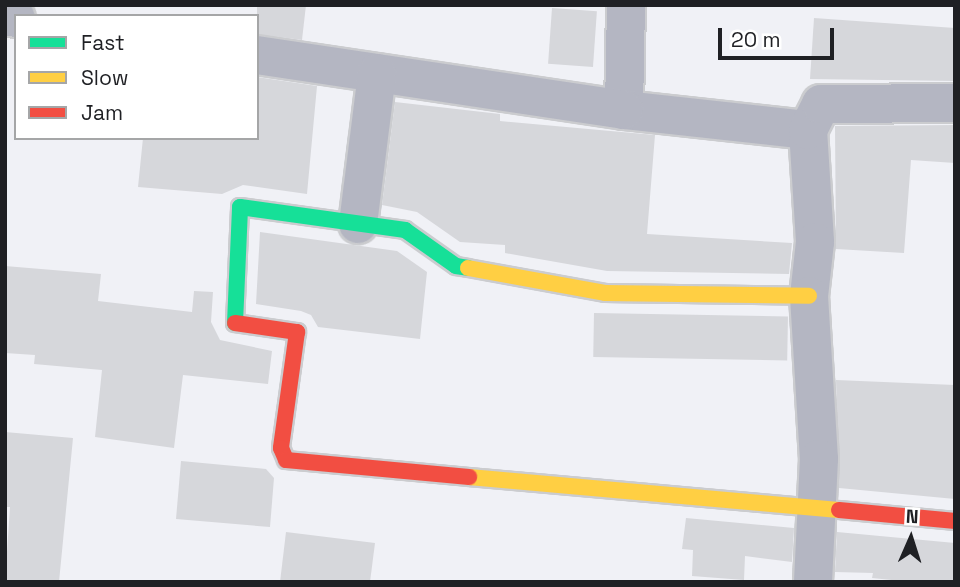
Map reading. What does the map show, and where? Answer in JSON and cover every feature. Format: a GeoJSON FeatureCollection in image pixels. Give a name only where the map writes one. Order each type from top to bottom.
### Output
{"type":"FeatureCollection","features":[{"type":"Feature","properties":{"kind":"street"},"geometry":{"type":"LineString","coordinates":[[624,110],[625,5]]}},
{"type":"Feature","properties":{"kind":"street"},"geometry":{"type":"LineString","coordinates":[[259,55],[624,110],[808,130]]}},
{"type":"Feature","properties":{"kind":"street"},"geometry":{"type":"LineString","coordinates":[[358,224],[377,73]]}},
{"type":"Feature","properties":{"kind":"street"},"geometry":{"type":"LineString","coordinates":[[813,582],[817,512],[816,367],[809,296],[814,242],[808,130],[821,104],[955,103]]}},
{"type":"Feature","properties":{"kind":"street"},"geometry":{"type":"LineString","coordinates":[[809,296],[605,293],[456,266],[405,230],[240,207],[233,323],[297,332],[282,448],[286,460],[817,512],[955,522]]}},
{"type":"Feature","properties":{"kind":"building"},"geometry":{"type":"Polygon","coordinates":[[[257,5],[306,5],[302,40],[259,34],[257,5]]]}},
{"type":"Feature","properties":{"kind":"building"},"geometry":{"type":"Polygon","coordinates":[[[552,8],[597,11],[593,67],[548,64],[552,8]]]}},
{"type":"Feature","properties":{"kind":"building"},"geometry":{"type":"Polygon","coordinates":[[[814,18],[955,28],[955,81],[810,79],[814,18]]]}},
{"type":"Feature","properties":{"kind":"building"},"geometry":{"type":"Polygon","coordinates":[[[259,77],[317,86],[307,194],[243,185],[222,194],[138,187],[143,140],[259,140],[259,77]]]}},
{"type":"Feature","properties":{"kind":"building"},"geometry":{"type":"Polygon","coordinates":[[[395,102],[500,114],[500,121],[655,135],[647,234],[792,243],[789,274],[607,271],[505,253],[505,245],[460,242],[417,212],[382,205],[395,102]]]}},
{"type":"Feature","properties":{"kind":"building"},"geometry":{"type":"Polygon","coordinates":[[[955,125],[955,163],[911,160],[904,253],[836,249],[835,126],[955,125]]]}},
{"type":"Feature","properties":{"kind":"building"},"geometry":{"type":"Polygon","coordinates":[[[260,232],[397,251],[427,272],[420,339],[318,327],[311,315],[301,311],[256,304],[260,232]]]}},
{"type":"Feature","properties":{"kind":"building"},"geometry":{"type":"Polygon","coordinates":[[[5,266],[101,274],[98,301],[192,312],[194,291],[213,292],[211,322],[220,340],[272,351],[268,384],[183,375],[174,448],[95,437],[102,370],[34,364],[35,355],[5,353],[5,266]]]}},
{"type":"Feature","properties":{"kind":"building"},"geometry":{"type":"Polygon","coordinates":[[[594,313],[788,316],[787,360],[593,357],[594,313]]]}},
{"type":"Feature","properties":{"kind":"building"},"geometry":{"type":"Polygon","coordinates":[[[836,380],[955,385],[955,499],[839,488],[836,380]]]}},
{"type":"Feature","properties":{"kind":"building"},"geometry":{"type":"Polygon","coordinates":[[[5,432],[73,438],[59,582],[5,582],[10,507],[5,507],[5,432]]]}},
{"type":"Feature","properties":{"kind":"building"},"geometry":{"type":"Polygon","coordinates":[[[181,461],[266,469],[274,478],[270,527],[176,519],[181,461]]]}},
{"type":"Feature","properties":{"kind":"building"},"geometry":{"type":"Polygon","coordinates":[[[686,518],[794,528],[792,562],[745,556],[744,580],[692,576],[693,550],[682,549],[686,518]]]}},
{"type":"Feature","properties":{"kind":"building"},"geometry":{"type":"Polygon","coordinates":[[[286,532],[375,543],[370,582],[280,582],[286,532]]]}},
{"type":"Feature","properties":{"kind":"building"},"geometry":{"type":"Polygon","coordinates":[[[837,532],[955,543],[955,582],[911,582],[872,578],[873,573],[835,572],[837,532]]]}},
{"type":"Feature","properties":{"kind":"traffic: fast"},"geometry":{"type":"LineString","coordinates":[[235,323],[240,207],[405,230],[456,266],[468,268]]}},
{"type":"Feature","properties":{"kind":"traffic: slow"},"geometry":{"type":"LineString","coordinates":[[468,268],[605,293],[809,296]]}},
{"type":"Feature","properties":{"kind":"traffic: slow"},"geometry":{"type":"LineString","coordinates":[[469,477],[839,510]]}},
{"type":"Feature","properties":{"kind":"traffic: jam"},"geometry":{"type":"LineString","coordinates":[[235,323],[297,332],[281,448],[286,460],[469,477]]}},
{"type":"Feature","properties":{"kind":"traffic: jam"},"geometry":{"type":"LineString","coordinates":[[839,510],[955,521]]}}]}
